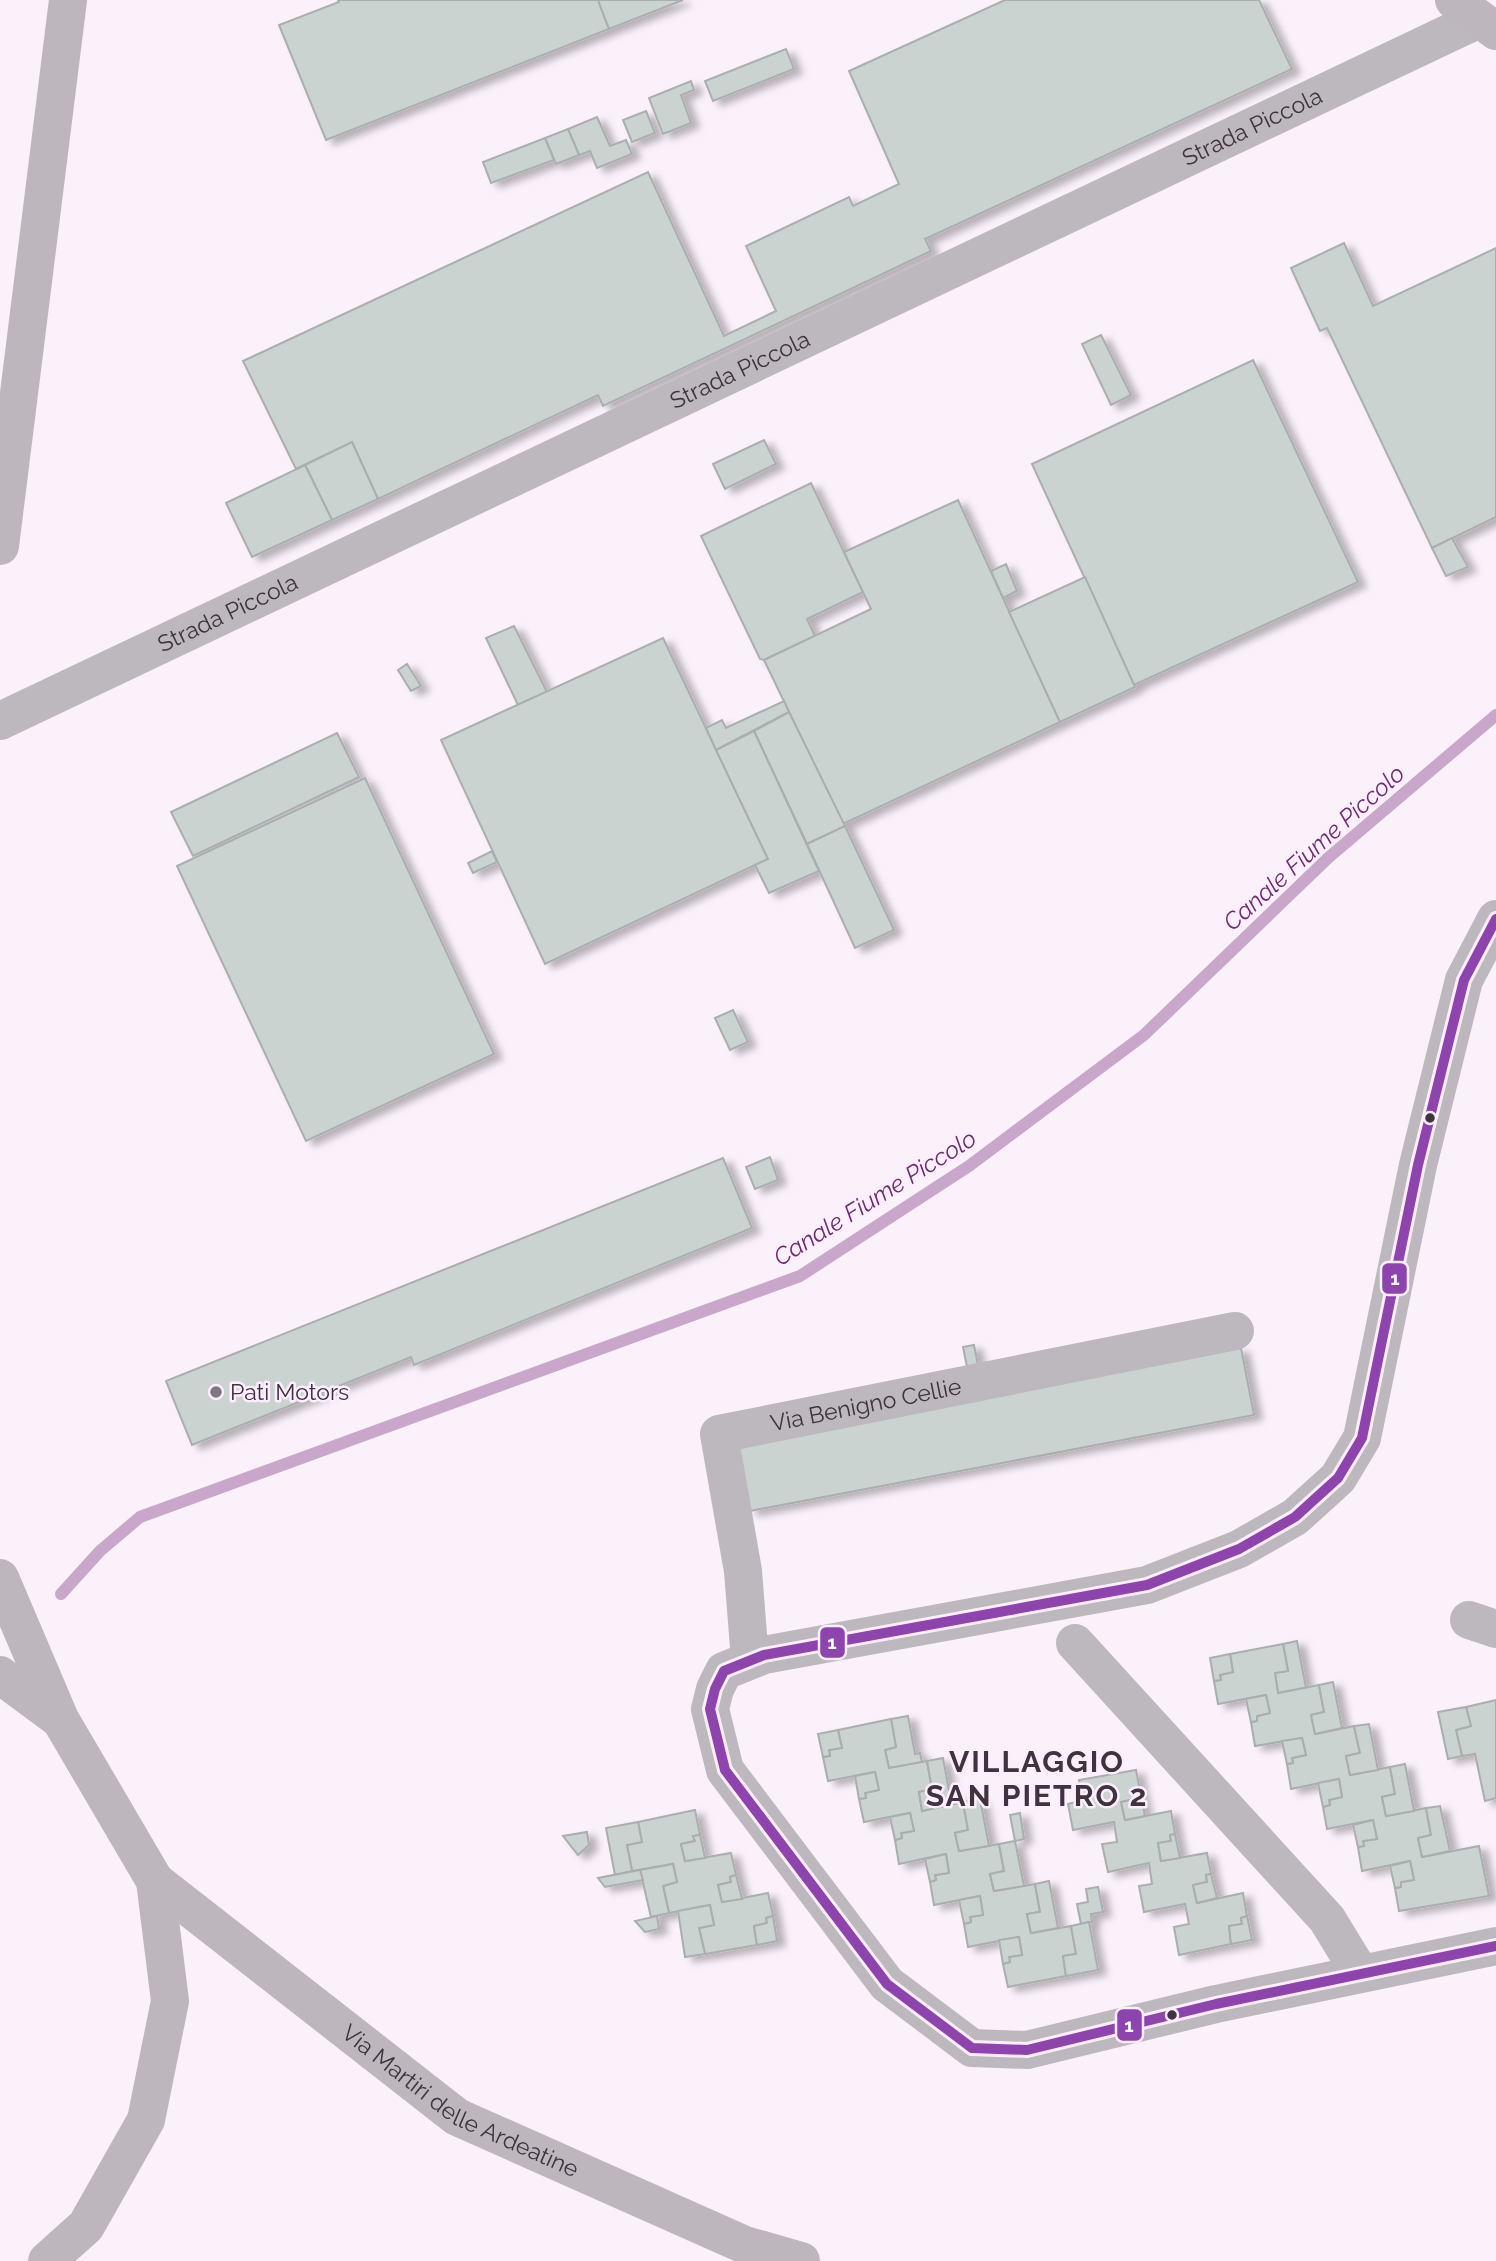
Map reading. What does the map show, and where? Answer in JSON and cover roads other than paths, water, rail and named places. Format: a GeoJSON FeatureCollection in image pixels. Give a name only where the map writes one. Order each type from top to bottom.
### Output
{"type":"FeatureCollection","features":[{"type":"Feature","properties":{"kind":"main road"},"geometry":{"type":"LineString","coordinates":[[0,546],[68,0]]}},
{"type":"Feature","properties":{"kind":"main road"},"geometry":{"type":"LineString","coordinates":[[0,1578],[60,1720],[155,1881],[170,2001],[146,2120],[86,2225],[47,2261]]}},
{"type":"Feature","properties":{"kind":"main road"},"geometry":{"type":"LineString","coordinates":[[0,1675],[60,1720]]}},
{"type":"Feature","properties":{"kind":"main road","name":"Via Martiri delle Ardeatine"},"geometry":{"type":"LineString","coordinates":[[155,1881],[457,2117],[745,2245],[802,2261]]}},
{"type":"Feature","properties":{"kind":"street","name":"Strada Piccola"},"geometry":{"type":"LineString","coordinates":[[0,721],[1476,17]]}},
{"type":"Feature","properties":{"kind":"street"},"geometry":{"type":"LineString","coordinates":[[1496,919],[1464,980],[1418,1165],[1362,1438],[1338,1478],[1295,1517],[1239,1549],[1147,1585],[777,1652],[724,1671],[715,1689],[710,1709],[725,1769],[887,1984],[972,2048],[1027,2050],[1216,2004],[1496,1946]]}},
{"type":"Feature","properties":{"kind":"street","name":"Via Benigno Cellie"},"geometry":{"type":"LineString","coordinates":[[750,1660],[743,1571],[719,1434],[1235,1331]]}},
{"type":"Feature","properties":{"kind":"street"},"geometry":{"type":"LineString","coordinates":[[1076,1643],[1327,1919],[1360,1973]]}},
{"type":"Feature","properties":{"kind":"waterway","name":"Canale Fiume Piccolo"},"geometry":{"type":"LineString","coordinates":[[61,1594],[100,1551],[140,1517],[800,1276],[969,1166],[1144,1035],[1328,858],[1496,715]]}},
{"type":"Feature","properties":{"kind":"place","name":"Pati Motors"},"geometry":{"type":"Point","coordinates":[216,1392]}},
{"type":"Feature","properties":{"kind":"district","name":"VILLAGGIO SAN PIETRO 2"},"geometry":{"type":"Point","coordinates":[1037,1779]}}]}
